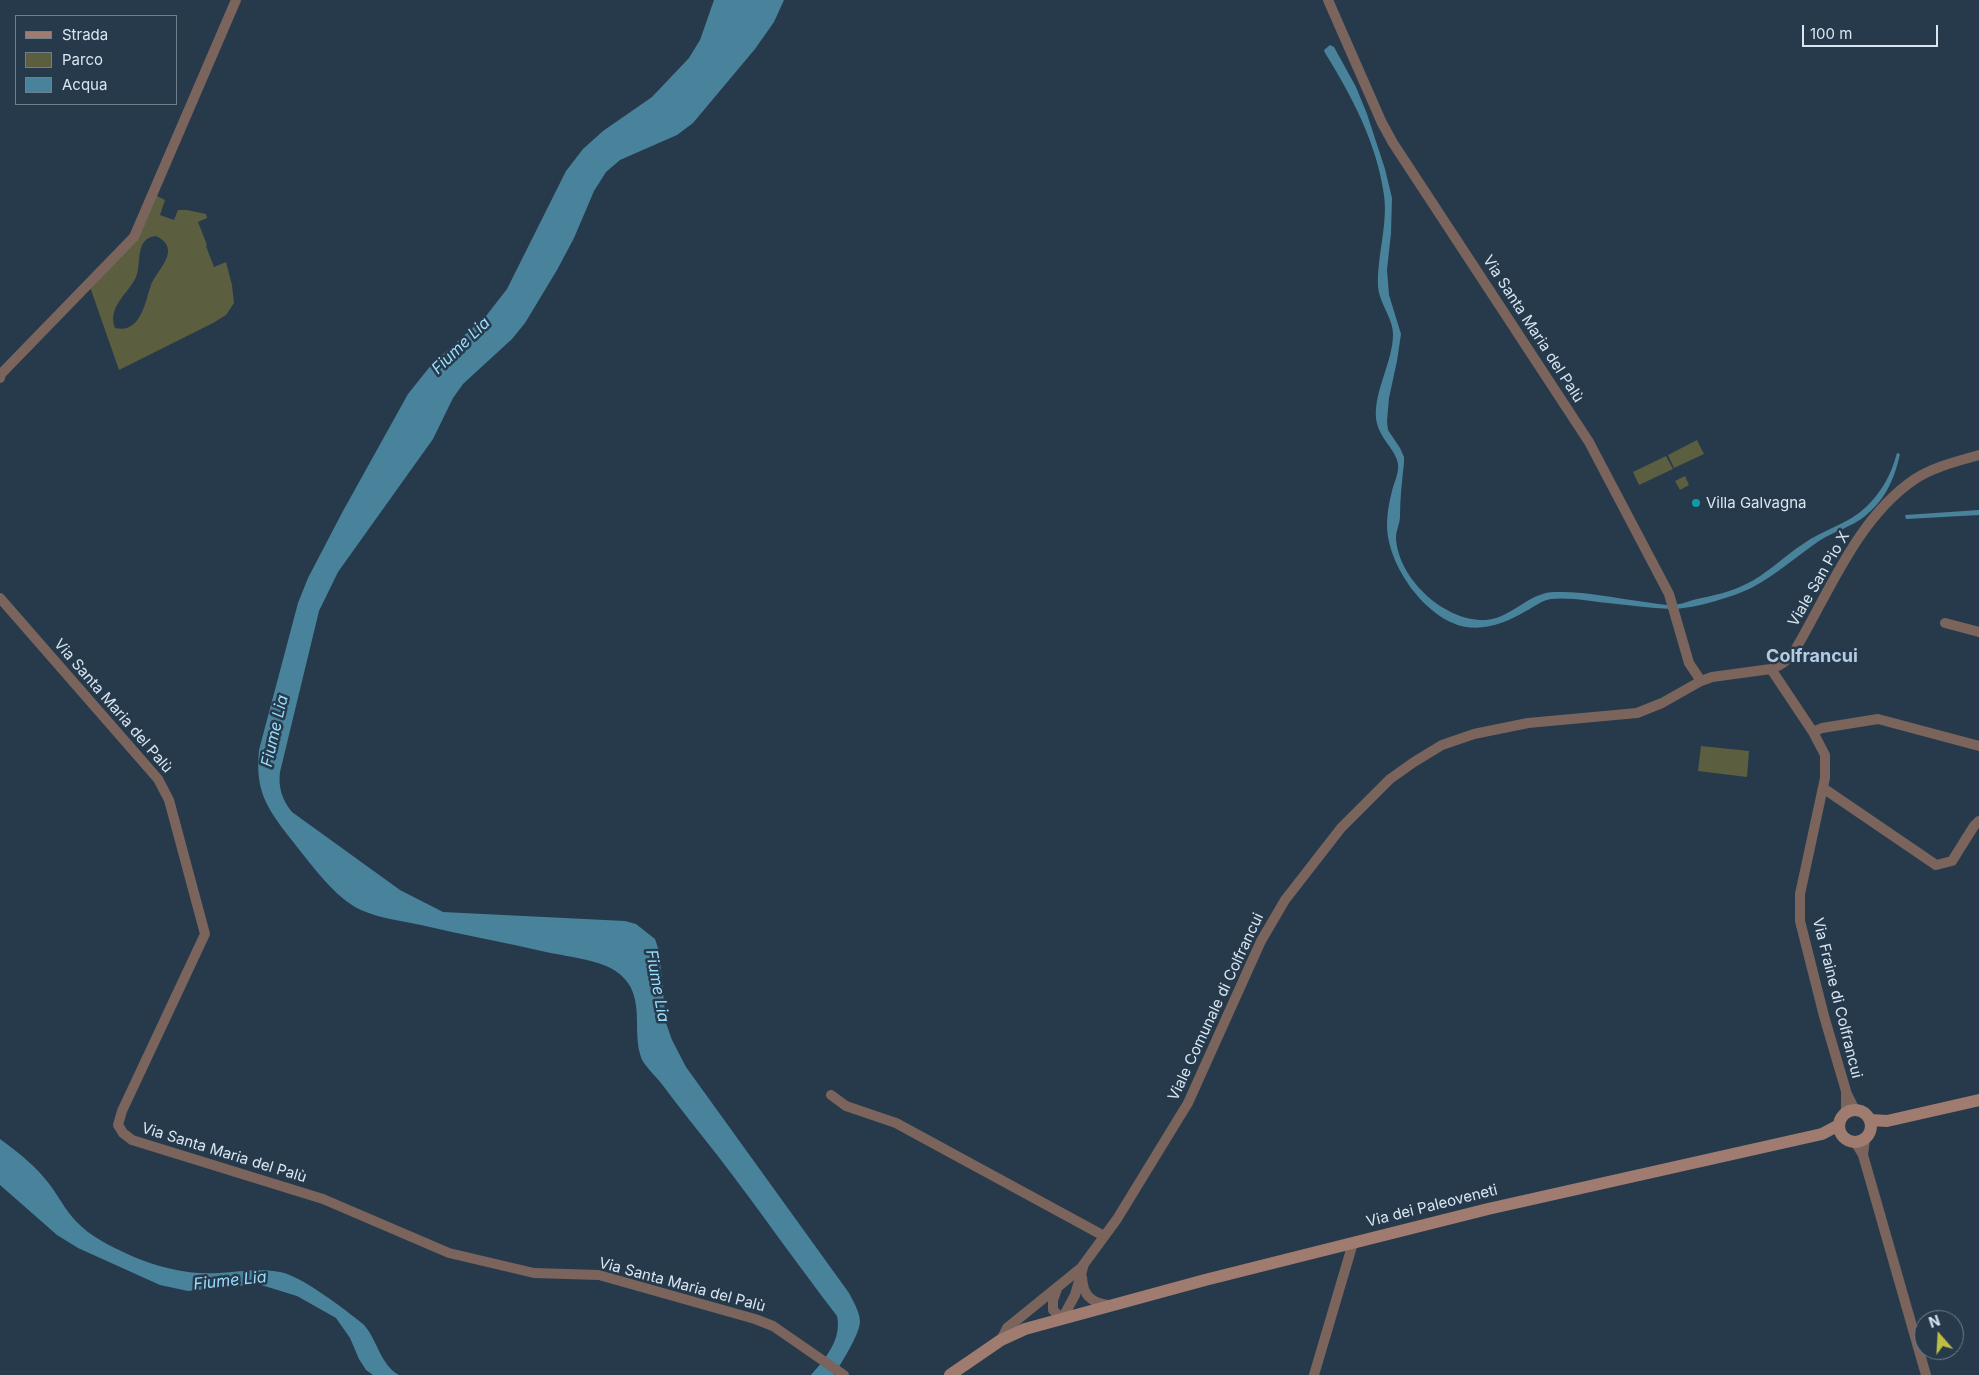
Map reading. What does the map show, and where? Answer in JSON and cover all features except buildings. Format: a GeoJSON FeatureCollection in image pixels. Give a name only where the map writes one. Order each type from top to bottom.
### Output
{"type":"FeatureCollection","features":[{"type":"Feature","properties":{"kind":"main road"},"geometry":{"type":"LineString","coordinates":[[1840,1130],[1840,1120],[1850,1112],[1864,1113],[1865,1133],[1887,1121],[1979,1100]]}},
{"type":"Feature","properties":{"kind":"main road","name":"Via dei Paleoveneti"},"geometry":{"type":"LineString","coordinates":[[950,1375],[1013,1333],[1057,1320],[1353,1242],[1488,1209],[1840,1130],[1845,1138],[1865,1133]]}},
{"type":"Feature","properties":{"kind":"street"},"geometry":{"type":"LineString","coordinates":[[0,378],[1,374],[134,237],[236,0]]}},
{"type":"Feature","properties":{"kind":"street","name":"Via Santa Maria del Palù"},"geometry":{"type":"LineString","coordinates":[[1329,2],[1382,123],[1393,143],[1589,442],[1669,594],[1689,663],[1701,681]]}},
{"type":"Feature","properties":{"kind":"street","name":"Viale San Pio X"},"geometry":{"type":"LineString","coordinates":[[1701,681],[1712,677],[1771,669],[1788,660],[1846,556],[1879,511],[1915,479],[1954,462],[1979,455]]}},
{"type":"Feature","properties":{"kind":"street","name":"Via Santa Maria del Palù"},"geometry":{"type":"LineString","coordinates":[[0,598],[158,779],[169,800],[205,934],[122,1112],[118,1125],[123,1133],[132,1140],[323,1199],[449,1253],[534,1273],[599,1275],[755,1319],[774,1326],[842,1374]]}},
{"type":"Feature","properties":{"kind":"street"},"geometry":{"type":"LineString","coordinates":[[1945,623],[1979,632]]}},
{"type":"Feature","properties":{"kind":"street","name":"Via Fraine di Colfrancui"},"geometry":{"type":"LineString","coordinates":[[1771,669],[1813,732],[1825,755],[1826,764],[1823,788],[1800,894],[1800,922],[1850,1112]]}},
{"type":"Feature","properties":{"kind":"street","name":"Viale Comunale di Colfrancui"},"geometry":{"type":"LineString","coordinates":[[1057,1320],[1075,1295],[1083,1268],[1149,1168],[1188,1103],[1260,941],[1285,900],[1341,828],[1378,790],[1390,779],[1428,753],[1442,745],[1474,734],[1528,723],[1637,712],[1662,703],[1701,681]]}},
{"type":"Feature","properties":{"kind":"street"},"geometry":{"type":"LineString","coordinates":[[1813,732],[1822,728],[1878,719],[1979,746]]}},
{"type":"Feature","properties":{"kind":"street"},"geometry":{"type":"LineString","coordinates":[[1823,788],[1936,865],[1952,861],[1979,821]]}},
{"type":"Feature","properties":{"kind":"street"},"geometry":{"type":"LineString","coordinates":[[831,1095],[846,1106],[896,1123],[1104,1236]]}},
{"type":"Feature","properties":{"kind":"street"},"geometry":{"type":"LineString","coordinates":[[1865,1133],[1863,1155],[1926,1375]]}},
{"type":"Feature","properties":{"kind":"street"},"geometry":{"type":"LineString","coordinates":[[1314,1375],[1353,1242]]}},
{"type":"Feature","properties":{"kind":"street"},"geometry":{"type":"LineString","coordinates":[[1083,1268],[1082,1285],[1086,1295],[1096,1303],[1111,1306]]}},
{"type":"Feature","properties":{"kind":"street","name":"Viale Comunale di Colfrancui"},"geometry":{"type":"LineString","coordinates":[[1001,1340],[1007,1328],[1083,1268]]}},
{"type":"Feature","properties":{"kind":"street"},"geometry":{"type":"LineString","coordinates":[[1057,1320],[1053,1310],[1053,1300],[1058,1288]]}},
{"type":"Feature","properties":{"kind":"green space"},"geometry":{"type":"Polygon","coordinates":[[[155,195],[165,200],[160,215],[174,220],[178,210],[206,214],[207,218],[198,222],[214,267],[226,262],[234,303],[226,315],[213,323],[119,370],[89,284],[110,265],[155,195]],[[156,236],[144,241],[140,252],[136,277],[116,307],[113,320],[115,328],[124,329],[131,326],[136,322],[144,308],[151,285],[166,260],[168,253],[164,241],[156,236]]]}},
{"type":"Feature","properties":{"kind":"green space"},"geometry":{"type":"Polygon","coordinates":[[[1697,440],[1704,454],[1674,468],[1668,455],[1697,440]]]}},
{"type":"Feature","properties":{"kind":"green space"},"geometry":{"type":"Polygon","coordinates":[[[1666,456],[1673,469],[1639,485],[1633,472],[1666,456]]]}},
{"type":"Feature","properties":{"kind":"green space"},"geometry":{"type":"Polygon","coordinates":[[[1685,476],[1689,485],[1680,490],[1675,481],[1685,476]]]}},
{"type":"Feature","properties":{"kind":"green space"},"geometry":{"type":"Polygon","coordinates":[[[1701,746],[1749,751],[1747,777],[1698,771],[1701,746]]]}},
{"type":"Feature","properties":{"kind":"water","name":"Fiume Lia"},"geometry":{"type":"Polygon","coordinates":[[[714,0],[784,0],[774,22],[755,49],[693,123],[677,135],[620,160],[606,172],[594,191],[574,238],[557,270],[525,323],[512,339],[463,384],[453,398],[433,439],[338,572],[319,611],[280,772],[280,788],[283,798],[292,812],[400,890],[443,912],[625,921],[636,924],[655,939],[659,951],[666,1023],[672,1040],[686,1067],[849,1293],[858,1311],[860,1318],[859,1328],[834,1375],[811,1375],[832,1348],[837,1333],[837,1316],[721,1160],[644,1063],[638,1039],[636,1002],[632,990],[625,979],[614,970],[591,961],[390,919],[361,910],[331,888],[274,817],[264,797],[259,776],[259,750],[298,603],[308,578],[343,511],[408,394],[432,364],[486,316],[507,289],[566,171],[583,149],[603,131],[652,97],[689,58],[700,40],[714,0]]]}},
{"type":"Feature","properties":{"kind":"water"},"geometry":{"type":"Polygon","coordinates":[[[1330,45],[1334,47],[1356,87],[1367,114],[1385,169],[1392,198],[1387,270],[1389,295],[1401,334],[1389,398],[1387,421],[1388,430],[1404,457],[1400,519],[1396,538],[1405,568],[1426,595],[1440,606],[1455,614],[1470,619],[1486,620],[1504,615],[1537,596],[1555,592],[1589,594],[1671,605],[1678,604],[1721,594],[1744,585],[1760,576],[1810,539],[1858,514],[1881,489],[1889,476],[1897,453],[1900,454],[1892,481],[1878,503],[1859,521],[1819,541],[1762,582],[1735,595],[1702,605],[1671,609],[1573,599],[1551,599],[1541,602],[1505,622],[1474,628],[1451,622],[1437,614],[1423,602],[1401,573],[1389,541],[1388,512],[1398,464],[1394,453],[1380,432],[1376,418],[1378,397],[1390,355],[1393,334],[1391,322],[1378,286],[1385,218],[1384,195],[1376,157],[1362,121],[1345,86],[1325,53],[1324,50],[1330,45]]]}},
{"type":"Feature","properties":{"kind":"water"},"geometry":{"type":"Polygon","coordinates":[[[1979,510],[1979,515],[1906,519],[1905,515],[1979,510]]]}},
{"type":"Feature","properties":{"kind":"water","name":"Fiume Lia"},"geometry":{"type":"Polygon","coordinates":[[[0,1139],[45,1178],[77,1222],[100,1240],[134,1257],[176,1270],[208,1273],[265,1270],[289,1275],[323,1294],[363,1324],[372,1336],[387,1365],[399,1375],[373,1375],[366,1370],[350,1338],[336,1318],[297,1296],[258,1284],[188,1291],[160,1285],[78,1248],[57,1235],[0,1185],[0,1139]]]}},
{"type":"Feature","properties":{"kind":"place","name":"Villa Galvagna"},"geometry":{"type":"Point","coordinates":[1696,503]}},
{"type":"Feature","properties":{"kind":"district","name":"Colfrancui"},"geometry":{"type":"Point","coordinates":[1812,657]}}]}
